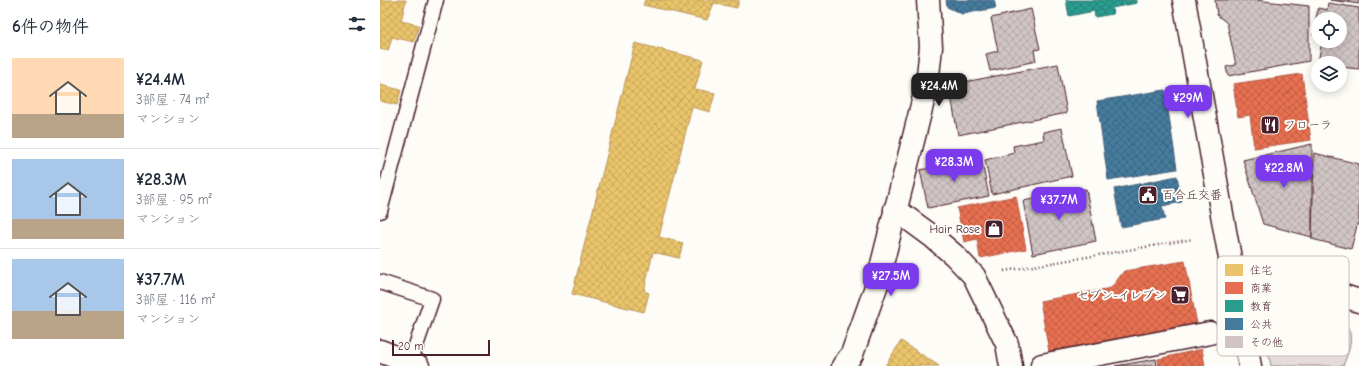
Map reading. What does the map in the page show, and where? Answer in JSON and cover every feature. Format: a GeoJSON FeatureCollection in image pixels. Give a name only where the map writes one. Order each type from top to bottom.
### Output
{"type":"FeatureCollection","features":[{"type":"Feature","properties":{"kind":"street"},"geometry":{"type":"LineString","coordinates":[[843,366],[852,354],[878,284],[895,209],[927,85],[931,47],[928,0]]}},
{"type":"Feature","properties":{"kind":"street"},"geometry":{"type":"LineString","coordinates":[[1184,0],[1230,256]]}},
{"type":"Feature","properties":{"kind":"street"},"geometry":{"type":"LineString","coordinates":[[895,209],[933,237],[954,255],[974,276],[1007,344],[1011,366]]}},
{"type":"Feature","properties":{"kind":"street"},"geometry":{"type":"LineString","coordinates":[[1042,365],[1210,333]]}},
{"type":"Feature","properties":{"kind":"street"},"geometry":{"type":"LineString","coordinates":[[380,351],[414,364]]}},
{"type":"Feature","properties":{"kind":"street"},"geometry":{"type":"LineString","coordinates":[[1248,356],[1250,366]]}},
{"type":"Feature","properties":{"kind":"lane"},"geometry":{"type":"LineString","coordinates":[[380,212],[436,0]]}},
{"type":"Feature","properties":{"kind":"lane"},"geometry":{"type":"LineString","coordinates":[[380,282],[432,299],[414,364]]}},
{"type":"Feature","properties":{"kind":"path"},"geometry":{"type":"LineString","coordinates":[[974,276],[1193,239]]}},
{"type":"Feature","properties":{"kind":"shaded area"},"geometry":{"type":"Polygon","coordinates":[[[1349,330],[1350,332],[1349,347],[1349,330]]]}},
{"type":"Feature","properties":{"kind":"shaded area"},"geometry":{"type":"Polygon","coordinates":[[[1269,356],[1347,356],[1343,366],[1271,366],[1269,356]]]}},
{"type":"Feature","properties":{"kind":"building: 住宅"},"geometry":{"type":"Polygon","coordinates":[[[380,0],[406,0],[401,21],[419,25],[414,42],[392,37],[388,51],[380,49],[380,0]]]}},
{"type":"Feature","properties":{"kind":"building: 住宅"},"geometry":{"type":"Polygon","coordinates":[[[645,0],[739,0],[737,8],[714,3],[707,20],[643,5],[645,0]]]}},
{"type":"Feature","properties":{"kind":"building: 住宅"},"geometry":{"type":"Polygon","coordinates":[[[635,43],[703,60],[695,89],[715,93],[710,112],[692,107],[659,237],[683,243],[679,258],[653,252],[644,291],[649,293],[644,312],[572,294],[635,43]]]}},
{"type":"Feature","properties":{"kind":"building: 住宅"},"geometry":{"type":"Polygon","coordinates":[[[380,85],[401,90],[397,105],[380,101],[380,85]]]}},
{"type":"Feature","properties":{"kind":"building: 住宅"},"geometry":{"type":"Polygon","coordinates":[[[901,341],[939,366],[885,366],[901,341]]]}},
{"type":"Feature","properties":{"kind":"building: 商業"},"geometry":{"type":"Polygon","coordinates":[[[1302,74],[1311,140],[1254,148],[1250,115],[1238,117],[1233,84],[1302,74]]]}},
{"type":"Feature","properties":{"kind":"building: 商業"},"geometry":{"type":"Polygon","coordinates":[[[1016,196],[1026,249],[980,258],[977,239],[964,242],[957,208],[1016,196]]]}},
{"type":"Feature","properties":{"kind":"building: 商業"},"geometry":{"type":"Polygon","coordinates":[[[1185,261],[1197,324],[1114,340],[1110,346],[1050,357],[1040,301],[1111,288],[1124,271],[1185,261]]]}},
{"type":"Feature","properties":{"kind":"building: 商業"},"geometry":{"type":"Polygon","coordinates":[[[1202,349],[1205,366],[1159,366],[1158,359],[1202,349]]]}},
{"type":"Feature","properties":{"kind":"building: 教育"},"geometry":{"type":"Polygon","coordinates":[[[1066,0],[1137,0],[1137,3],[1112,8],[1113,14],[1095,17],[1094,11],[1069,16],[1066,0]]]}},
{"type":"Feature","properties":{"kind":"building: 公共"},"geometry":{"type":"Polygon","coordinates":[[[946,0],[994,0],[996,8],[962,14],[947,7],[946,0]]]}},
{"type":"Feature","properties":{"kind":"building: 公共"},"geometry":{"type":"Polygon","coordinates":[[[1165,90],[1177,169],[1108,180],[1097,101],[1165,90]]]}},
{"type":"Feature","properties":{"kind":"building: 公共","name":"百合丘交番"},"geometry":{"type":"Polygon","coordinates":[[[1177,176],[1182,202],[1162,206],[1165,219],[1121,227],[1114,189],[1177,176]]]}},
{"type":"Feature","properties":{"kind":"building: その他"},"geometry":{"type":"Polygon","coordinates":[[[1215,0],[1255,0],[1309,6],[1309,61],[1228,76],[1226,67],[1236,65],[1227,23],[1217,15],[1215,0]]]}},
{"type":"Feature","properties":{"kind":"building: その他"},"geometry":{"type":"Polygon","coordinates":[[[1330,0],[1359,0],[1359,4],[1330,0]]]}},
{"type":"Feature","properties":{"kind":"building: その他"},"geometry":{"type":"Polygon","coordinates":[[[1328,3],[1359,8],[1359,69],[1347,68],[1347,56],[1319,56],[1321,48],[1347,48],[1347,12],[1317,12],[1318,8],[1327,10],[1328,3]]]}},
{"type":"Feature","properties":{"kind":"building: その他"},"geometry":{"type":"Polygon","coordinates":[[[1031,9],[1040,49],[1034,50],[1036,61],[990,71],[986,54],[998,51],[991,18],[1031,9]]]}},
{"type":"Feature","properties":{"kind":"building: その他"},"geometry":{"type":"Polygon","coordinates":[[[1058,64],[1067,113],[958,135],[949,85],[1058,64]]]}},
{"type":"Feature","properties":{"kind":"building: その他"},"geometry":{"type":"Polygon","coordinates":[[[1062,128],[1072,176],[992,194],[985,160],[1014,153],[1013,146],[1044,140],[1043,132],[1062,128]]]}},
{"type":"Feature","properties":{"kind":"building: その他"},"geometry":{"type":"Polygon","coordinates":[[[1312,144],[1312,237],[1263,224],[1243,160],[1312,144]]]}},
{"type":"Feature","properties":{"kind":"building: その他"},"geometry":{"type":"Polygon","coordinates":[[[1314,153],[1359,164],[1359,218],[1351,249],[1312,239],[1314,153]]]}},
{"type":"Feature","properties":{"kind":"building: その他"},"geometry":{"type":"Polygon","coordinates":[[[981,158],[989,196],[928,208],[920,170],[981,158]]]}},
{"type":"Feature","properties":{"kind":"building: その他"},"geometry":{"type":"Polygon","coordinates":[[[1086,189],[1096,241],[1033,254],[1023,201],[1086,189]]]}},
{"type":"Feature","properties":{"kind":"building: その他"},"geometry":{"type":"Polygon","coordinates":[[[1156,359],[1157,366],[1115,366],[1156,359]]]}},
{"type":"Feature","properties":{"kind":"place","name":"フローラ"},"geometry":{"type":"Point","coordinates":[1270,125]}},
{"type":"Feature","properties":{"kind":"place","name":"百合丘交番"},"geometry":{"type":"Point","coordinates":[1148,195]}},
{"type":"Feature","properties":{"kind":"place","name":"Hair Rose"},"geometry":{"type":"Point","coordinates":[994,229]}},
{"type":"Feature","properties":{"kind":"place","name":"セブン-イレブン"},"geometry":{"type":"Point","coordinates":[1180,295]}}]}
